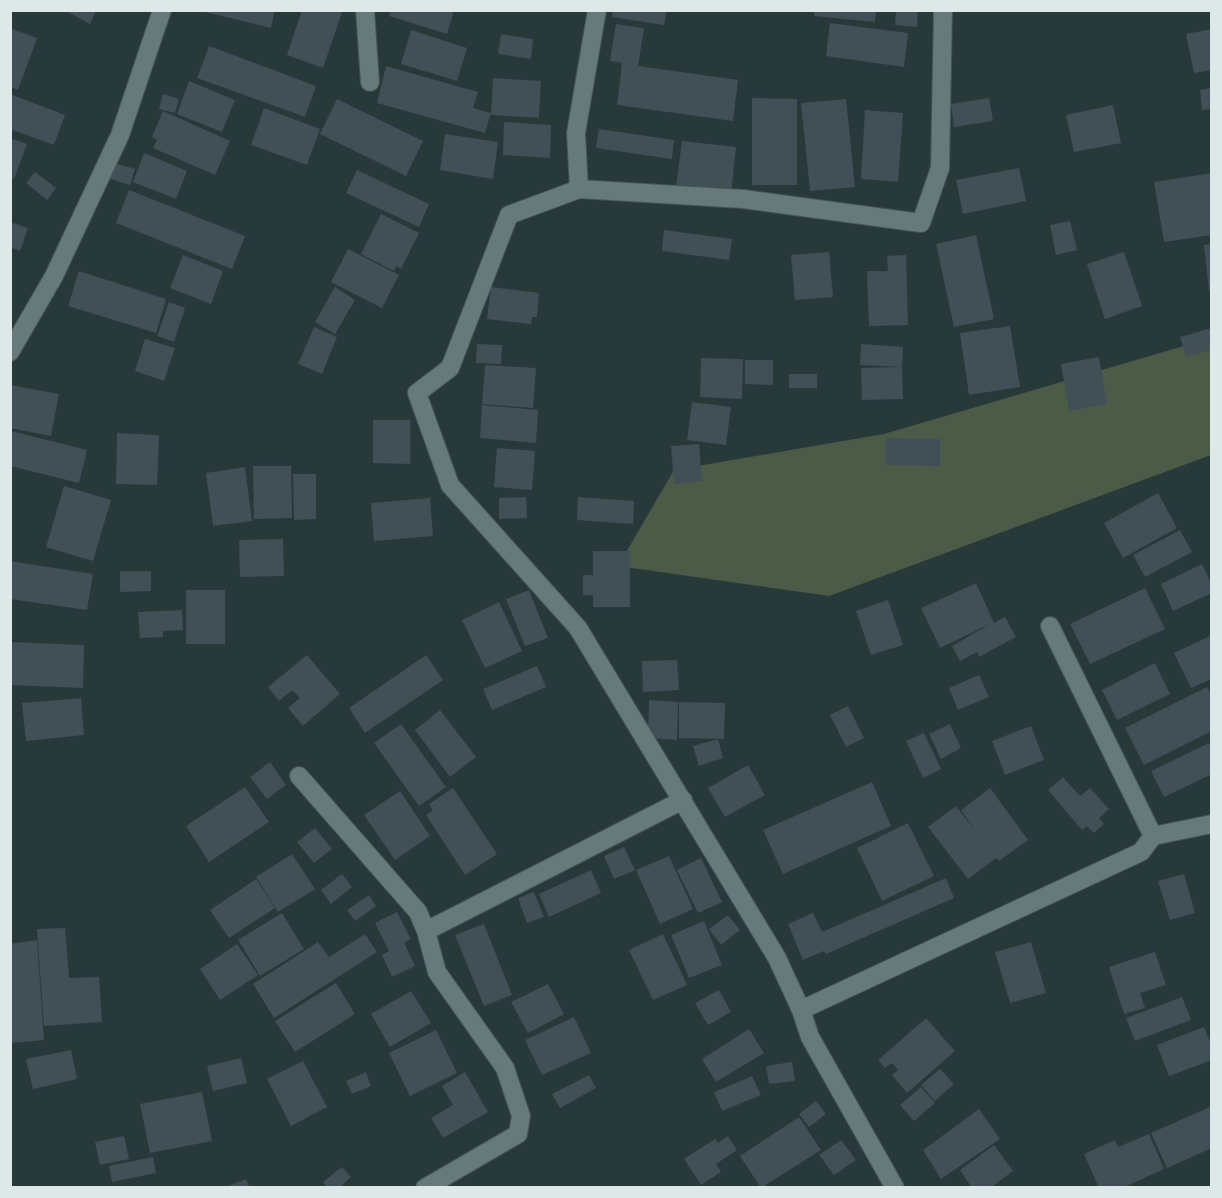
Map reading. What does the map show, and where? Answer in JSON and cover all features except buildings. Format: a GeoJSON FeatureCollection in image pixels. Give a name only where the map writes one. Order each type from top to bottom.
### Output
{"type":"FeatureCollection","features":[{"type":"Feature","properties":{"kind":"street"},"geometry":{"type":"LineString","coordinates":[[10,352],[54,276],[120,135],[162,10]]}},
{"type":"Feature","properties":{"kind":"street"},"geometry":{"type":"LineString","coordinates":[[365,10],[370,82]]}},
{"type":"Feature","properties":{"kind":"street"},"geometry":{"type":"LineString","coordinates":[[579,189],[576,133],[597,10]]}},
{"type":"Feature","properties":{"kind":"street"},"geometry":{"type":"LineString","coordinates":[[895,1188],[810,1036],[801,1010],[777,958],[578,628],[450,485],[417,393],[450,368],[508,215],[579,189],[743,200],[921,223],[940,168],[943,10]]}},
{"type":"Feature","properties":{"kind":"street"},"geometry":{"type":"LineString","coordinates":[[1050,626],[1153,836]]}},
{"type":"Feature","properties":{"kind":"street"},"geometry":{"type":"LineString","coordinates":[[299,776],[418,912],[426,931],[437,972],[505,1068],[521,1116],[518,1134],[425,1188]]}},
{"type":"Feature","properties":{"kind":"street"},"geometry":{"type":"LineString","coordinates":[[426,931],[683,800]]}},
{"type":"Feature","properties":{"kind":"street"},"geometry":{"type":"LineString","coordinates":[[801,1010],[1141,852],[1153,836],[1212,824]]}},
{"type":"Feature","properties":{"kind":"green space"},"geometry":{"type":"Polygon","coordinates":[[[1211,338],[1211,455],[829,596],[618,566],[674,470],[884,434],[1211,338]]]}}]}
